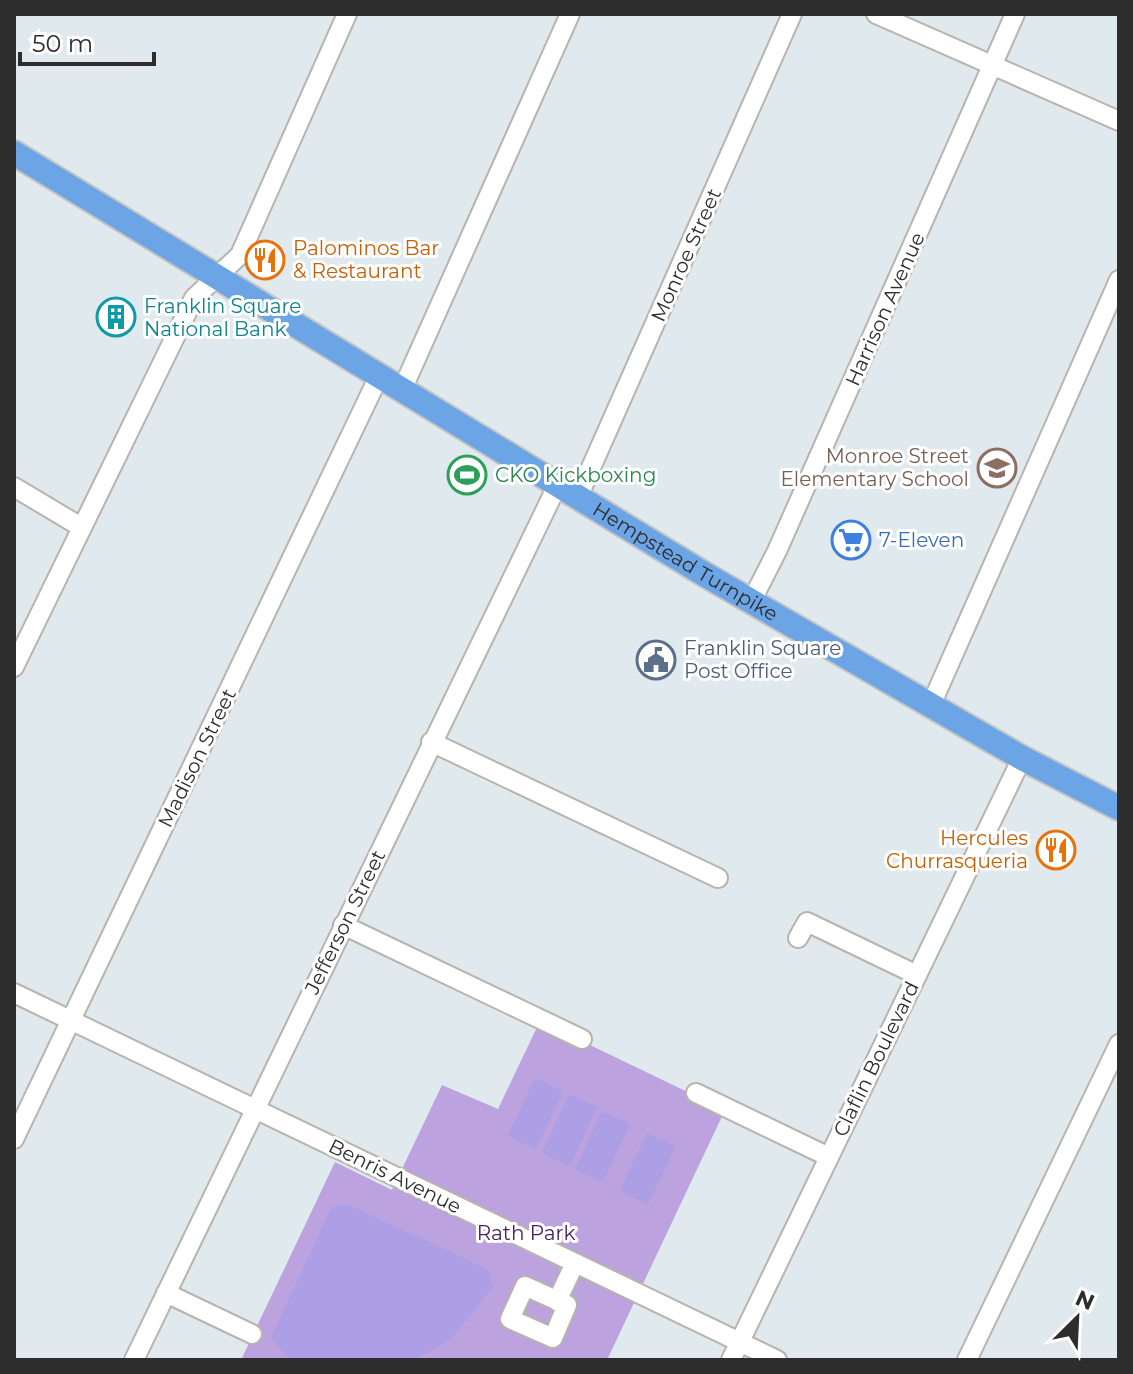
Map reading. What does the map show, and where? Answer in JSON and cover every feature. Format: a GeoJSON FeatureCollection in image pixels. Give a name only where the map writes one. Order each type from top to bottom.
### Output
{"type":"FeatureCollection","features":[{"type":"Feature","properties":{"kind":"main road","name":"Hempstead Turnpike"},"geometry":{"type":"LineString","coordinates":[[14,153],[751,602],[1022,758],[1117,801]]}},
{"type":"Feature","properties":{"kind":"street"},"geometry":{"type":"LineString","coordinates":[[14,667],[174,334],[194,298],[240,255],[347,14]]}},
{"type":"Feature","properties":{"kind":"street"},"geometry":{"type":"LineString","coordinates":[[402,390],[570,14]]}},
{"type":"Feature","properties":{"kind":"street","name":"Monroe Street"},"geometry":{"type":"LineString","coordinates":[[568,490],[792,14]]}},
{"type":"Feature","properties":{"kind":"street"},"geometry":{"type":"LineString","coordinates":[[876,14],[1119,121]]}},
{"type":"Feature","properties":{"kind":"street","name":"Harrison Avenue"},"geometry":{"type":"LineString","coordinates":[[751,602],[783,539],[1015,14]]}},
{"type":"Feature","properties":{"kind":"street"},"geometry":{"type":"LineString","coordinates":[[931,705],[1119,280]]}},
{"type":"Feature","properties":{"kind":"street","name":"Madison Street"},"geometry":{"type":"LineString","coordinates":[[14,1139],[379,376]]}},
{"type":"Feature","properties":{"kind":"street"},"geometry":{"type":"LineString","coordinates":[[14,487],[81,527]]}},
{"type":"Feature","properties":{"kind":"street","name":"Jefferson Street"},"geometry":{"type":"LineString","coordinates":[[134,1360],[431,742],[568,490]]}},
{"type":"Feature","properties":{"kind":"street"},"geometry":{"type":"LineString","coordinates":[[431,742],[718,878]]}},
{"type":"Feature","properties":{"kind":"street","name":"Claflin Boulevard"},"geometry":{"type":"LineString","coordinates":[[731,1360],[1022,758]]}},
{"type":"Feature","properties":{"kind":"street"},"geometry":{"type":"LineString","coordinates":[[798,938],[807,922],[917,975]]}},
{"type":"Feature","properties":{"kind":"street"},"geometry":{"type":"LineString","coordinates":[[343,925],[582,1039]]}},
{"type":"Feature","properties":{"kind":"street","name":"Benris Avenue"},"geometry":{"type":"LineString","coordinates":[[14,993],[777,1360]]}},
{"type":"Feature","properties":{"kind":"street"},"geometry":{"type":"LineString","coordinates":[[967,1360],[1119,1044]]}},
{"type":"Feature","properties":{"kind":"street"},"geometry":{"type":"LineString","coordinates":[[696,1093],[829,1157]]}},
{"type":"Feature","properties":{"kind":"street"},"geometry":{"type":"LineString","coordinates":[[557,1301],[575,1263]]}},
{"type":"Feature","properties":{"kind":"street"},"geometry":{"type":"LineString","coordinates":[[166,1293],[252,1334]]}},
{"type":"Feature","properties":{"kind":"green space","name":"Rath Park"},"geometry":{"type":"Polygon","coordinates":[[[540,1021],[725,1110],[607,1360],[241,1360],[335,1162],[392,1190],[442,1085],[498,1109],[540,1021]]]}},
{"type":"Feature","properties":{"kind":"shaded area"},"geometry":{"type":"Polygon","coordinates":[[[535,1078],[563,1091],[536,1149],[508,1136],[535,1078]]]}},
{"type":"Feature","properties":{"kind":"shaded area"},"geometry":{"type":"Polygon","coordinates":[[[569,1094],[597,1107],[570,1166],[542,1153],[569,1094]]]}},
{"type":"Feature","properties":{"kind":"shaded area"},"geometry":{"type":"Polygon","coordinates":[[[602,1111],[630,1124],[603,1182],[575,1169],[602,1111]]]}},
{"type":"Feature","properties":{"kind":"shaded area"},"geometry":{"type":"Polygon","coordinates":[[[647,1133],[676,1146],[648,1204],[620,1191],[647,1133]]]}},
{"type":"Feature","properties":{"kind":"shaded area"},"geometry":{"type":"Polygon","coordinates":[[[347,1204],[489,1270],[493,1287],[452,1338],[415,1360],[290,1360],[271,1337],[332,1207],[347,1204]]]}},
{"type":"Feature","properties":{"kind":"place","name":"Palominos Bar & Restaurant"},"geometry":{"type":"Point","coordinates":[265,260]}},
{"type":"Feature","properties":{"kind":"place","name":"Franklin Square National Bank"},"geometry":{"type":"Point","coordinates":[116,317]}},
{"type":"Feature","properties":{"kind":"place","name":"Monroe Street Elementary School"},"geometry":{"type":"Point","coordinates":[997,468]}},
{"type":"Feature","properties":{"kind":"place","name":"CKO Kickboxing"},"geometry":{"type":"Point","coordinates":[467,475]}},
{"type":"Feature","properties":{"kind":"place","name":"7-Eleven"},"geometry":{"type":"Point","coordinates":[851,540]}},
{"type":"Feature","properties":{"kind":"place","name":"Franklin Square Post Office"},"geometry":{"type":"Point","coordinates":[656,660]}},
{"type":"Feature","properties":{"kind":"place","name":"Hercules Churrasqueria"},"geometry":{"type":"Point","coordinates":[1056,850]}}]}
